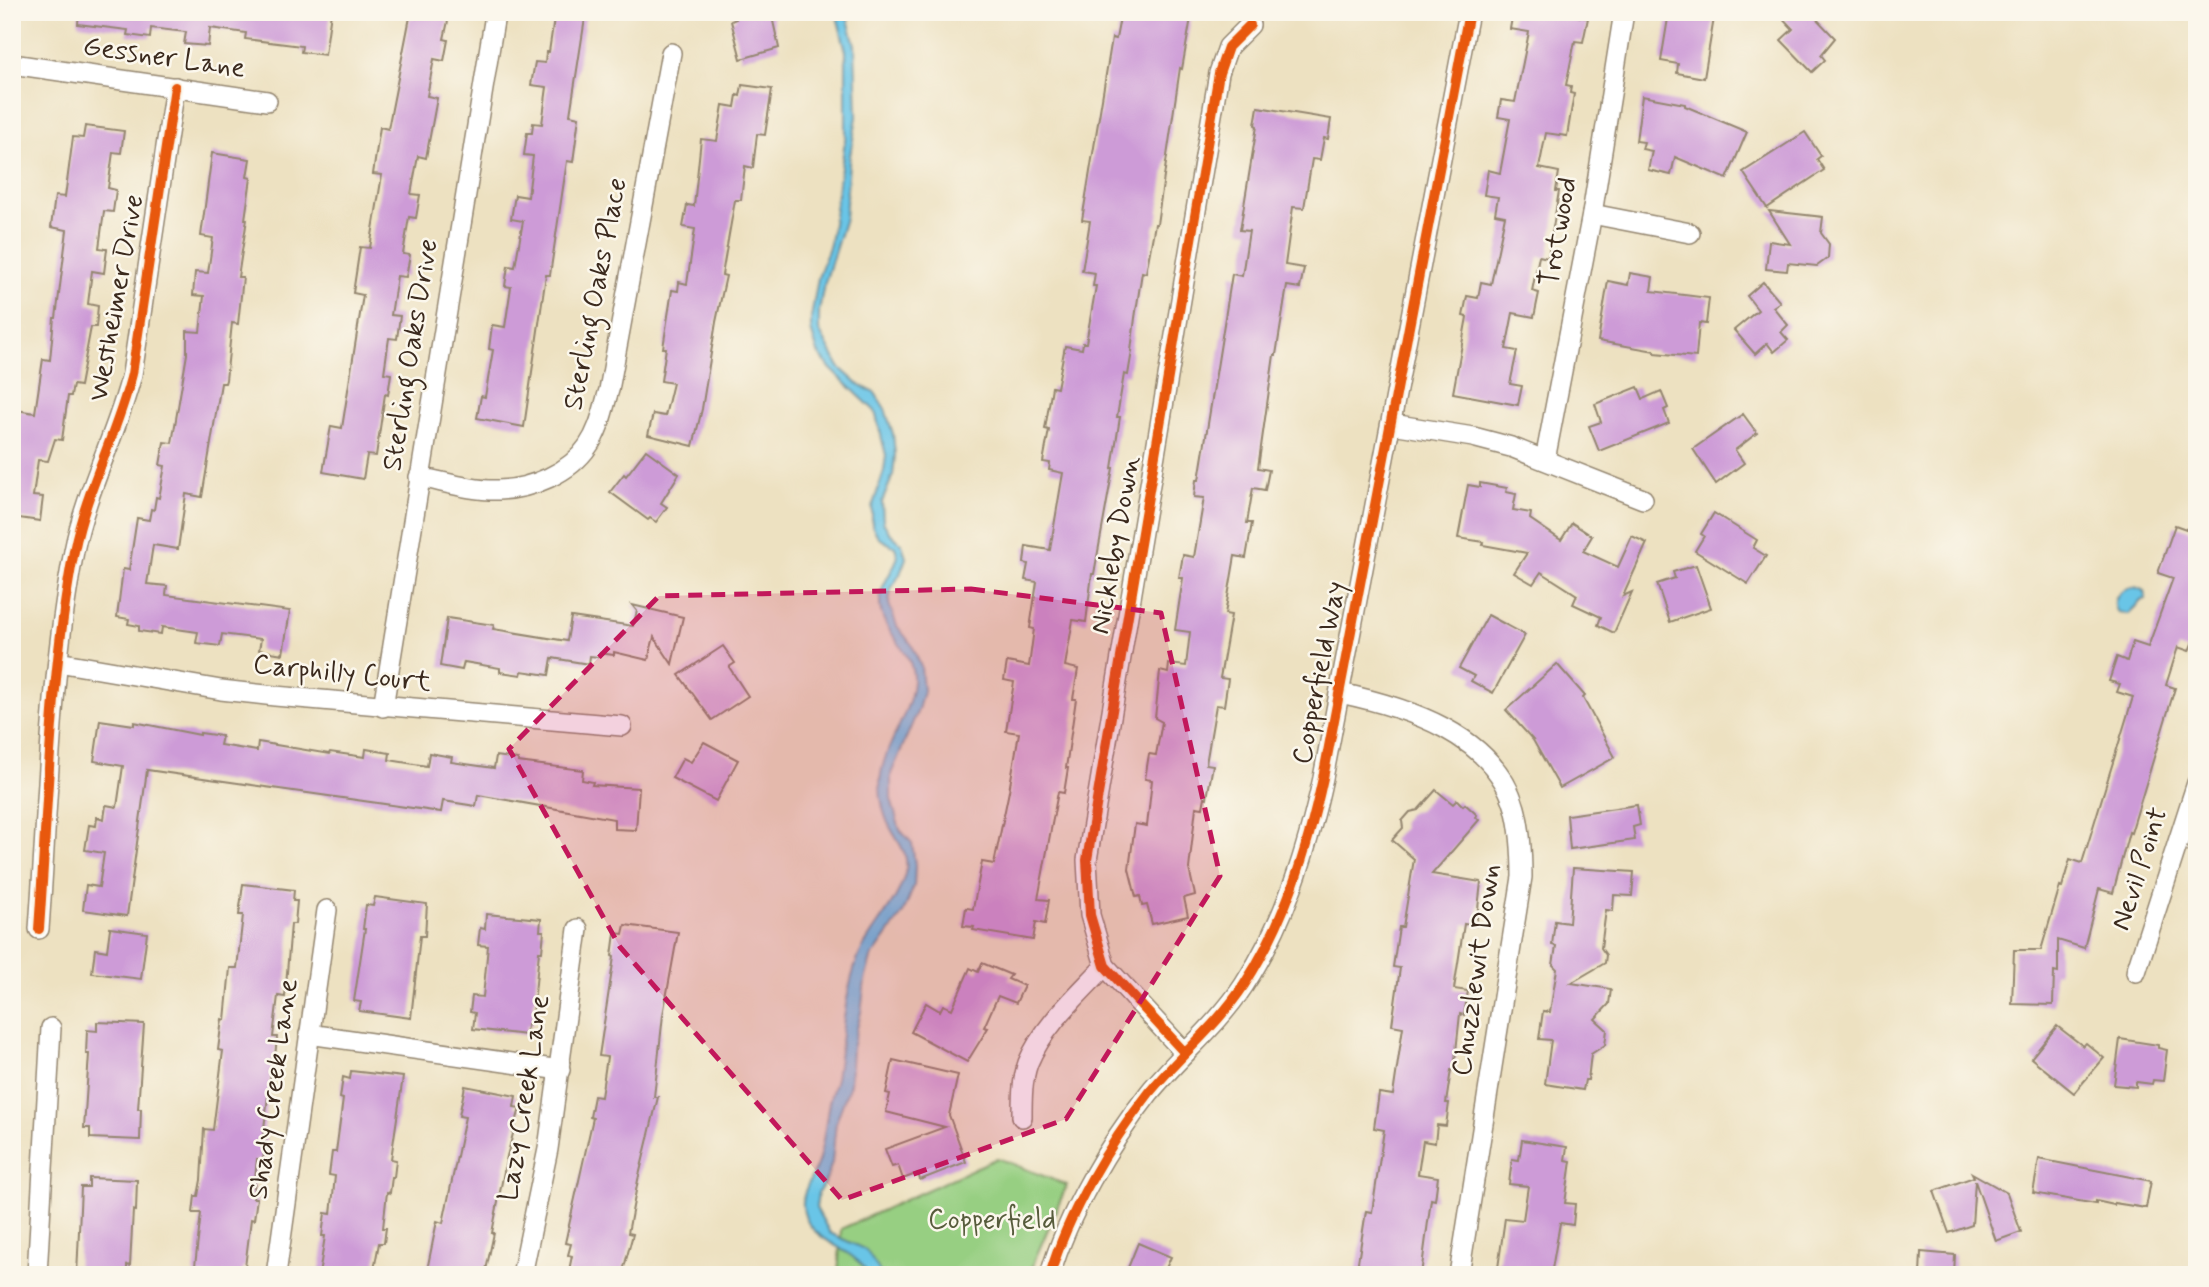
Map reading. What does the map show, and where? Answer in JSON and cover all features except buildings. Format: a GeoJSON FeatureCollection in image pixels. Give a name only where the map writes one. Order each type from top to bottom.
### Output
{"type":"FeatureCollection","features":[{"type":"Feature","properties":{"kind":"street","name":"Sterling Oaks Drive"},"geometry":{"type":"LineString","coordinates":[[383,707],[497,12]]}},
{"type":"Feature","properties":{"kind":"street","name":"Copperfield Way"},"geometry":{"type":"LineString","coordinates":[[1050,1275],[1075,1213],[1103,1161],[1149,1094],[1215,1023],[1244,986],[1269,941],[1294,885],[1311,832],[1340,693],[1469,12]]}},
{"type":"Feature","properties":{"kind":"street","name":"Trotwood"},"geometry":{"type":"LineString","coordinates":[[1545,460],[1592,214],[1625,12]]}},
{"type":"Feature","properties":{"kind":"street","name":"Nickleby Down"},"geometry":{"type":"LineString","coordinates":[[1185,1053],[1105,966],[1097,945],[1088,901],[1089,843],[1219,74],[1228,47],[1250,25]]}},
{"type":"Feature","properties":{"kind":"street","name":"Sterling Oaks Place"},"geometry":{"type":"LineString","coordinates":[[419,477],[479,488],[516,488],[555,474],[587,448],[597,430],[609,390],[671,53]]}},
{"type":"Feature","properties":{"kind":"street","name":"Gessner Lane"},"geometry":{"type":"LineString","coordinates":[[12,64],[267,101]]}},
{"type":"Feature","properties":{"kind":"street","name":"Westheimer Drive"},"geometry":{"type":"LineString","coordinates":[[39,929],[62,624],[79,527],[122,413],[132,374],[175,87]]}},
{"type":"Feature","properties":{"kind":"street"},"geometry":{"type":"LineString","coordinates":[[1592,214],[1690,233]]}},
{"type":"Feature","properties":{"kind":"street"},"geometry":{"type":"LineString","coordinates":[[1392,424],[1490,441],[1643,499]]}},
{"type":"Feature","properties":{"kind":"street","name":"Carphilly Court"},"geometry":{"type":"LineString","coordinates":[[58,662],[220,690],[383,707],[622,726]]}},
{"type":"Feature","properties":{"kind":"street","name":"Chuzzlewit Down"},"geometry":{"type":"LineString","coordinates":[[1340,693],[1383,702],[1437,725],[1472,744],[1490,761],[1515,806],[1522,845],[1522,877],[1459,1275]]}},
{"type":"Feature","properties":{"kind":"street","name":"Nevil Point"},"geometry":{"type":"LineString","coordinates":[[2136,972],[2197,783]]}},
{"type":"Feature","properties":{"kind":"street","name":"Shady Creek Lane"},"geometry":{"type":"LineString","coordinates":[[276,1275],[327,910]]}},
{"type":"Feature","properties":{"kind":"street","name":"Lazy Creek Lane"},"geometry":{"type":"LineString","coordinates":[[522,1275],[548,1149],[578,929]]}},
{"type":"Feature","properties":{"kind":"street"},"geometry":{"type":"LineString","coordinates":[[1022,1117],[1024,1078],[1034,1050],[1065,1009],[1105,966]]}},
{"type":"Feature","properties":{"kind":"street"},"geometry":{"type":"LineString","coordinates":[[37,1275],[51,1028]]}},
{"type":"Feature","properties":{"kind":"street"},"geometry":{"type":"LineString","coordinates":[[309,1034],[560,1070]]}},
{"type":"Feature","properties":{"kind":"highlighted area"},"geometry":{"type":"Polygon","coordinates":[[[971,589],[1161,613],[1220,876],[1066,1119],[842,1200],[620,947],[509,749],[659,596],[971,589]]]}},
{"type":"Feature","properties":{"kind":"green space","name":"Copperfield"},"geometry":{"type":"Polygon","coordinates":[[[997,1158],[1067,1185],[1035,1259],[1031,1275],[838,1275],[841,1229],[997,1158]]]}},
{"type":"Feature","properties":{"kind":"water"},"geometry":{"type":"Polygon","coordinates":[[[836,12],[846,12],[855,45],[857,117],[849,161],[845,218],[823,289],[819,330],[839,367],[858,384],[875,393],[885,409],[893,434],[893,475],[882,502],[883,522],[902,544],[906,558],[891,589],[889,604],[897,626],[912,645],[921,667],[923,691],[918,710],[891,774],[891,799],[900,830],[912,843],[914,886],[903,913],[871,958],[852,1048],[850,1084],[836,1122],[832,1162],[818,1193],[816,1208],[830,1233],[866,1250],[882,1275],[868,1275],[862,1265],[821,1236],[806,1218],[803,1205],[821,1149],[853,972],[863,947],[897,894],[906,870],[904,853],[884,813],[880,786],[885,759],[907,707],[913,681],[909,660],[886,625],[880,605],[884,585],[898,556],[895,547],[879,538],[872,526],[872,508],[884,471],[886,455],[875,411],[818,353],[811,330],[818,278],[830,244],[846,134],[846,51],[836,12]]]}},
{"type":"Feature","properties":{"kind":"water"},"geometry":{"type":"Polygon","coordinates":[[[2135,587],[2145,591],[2146,599],[2128,614],[2118,613],[2116,599],[2125,590],[2135,587]]]}},
{"type":"Feature","properties":{"kind":"cycle path"},"geometry":{"type":"LineString","coordinates":[[1050,1275],[1067,1228],[1091,1180],[1119,1134],[1149,1093],[1222,1014],[1259,961],[1283,911],[1302,859],[1323,778],[1469,12]]}},
{"type":"Feature","properties":{"kind":"cycle path"},"geometry":{"type":"LineString","coordinates":[[1185,1053],[1105,966],[1090,915],[1087,860],[1219,73],[1228,47],[1250,25]]}},
{"type":"Feature","properties":{"kind":"cycle path"},"geometry":{"type":"LineString","coordinates":[[39,929],[51,739],[66,597],[79,528],[132,374],[175,87]]}}]}
